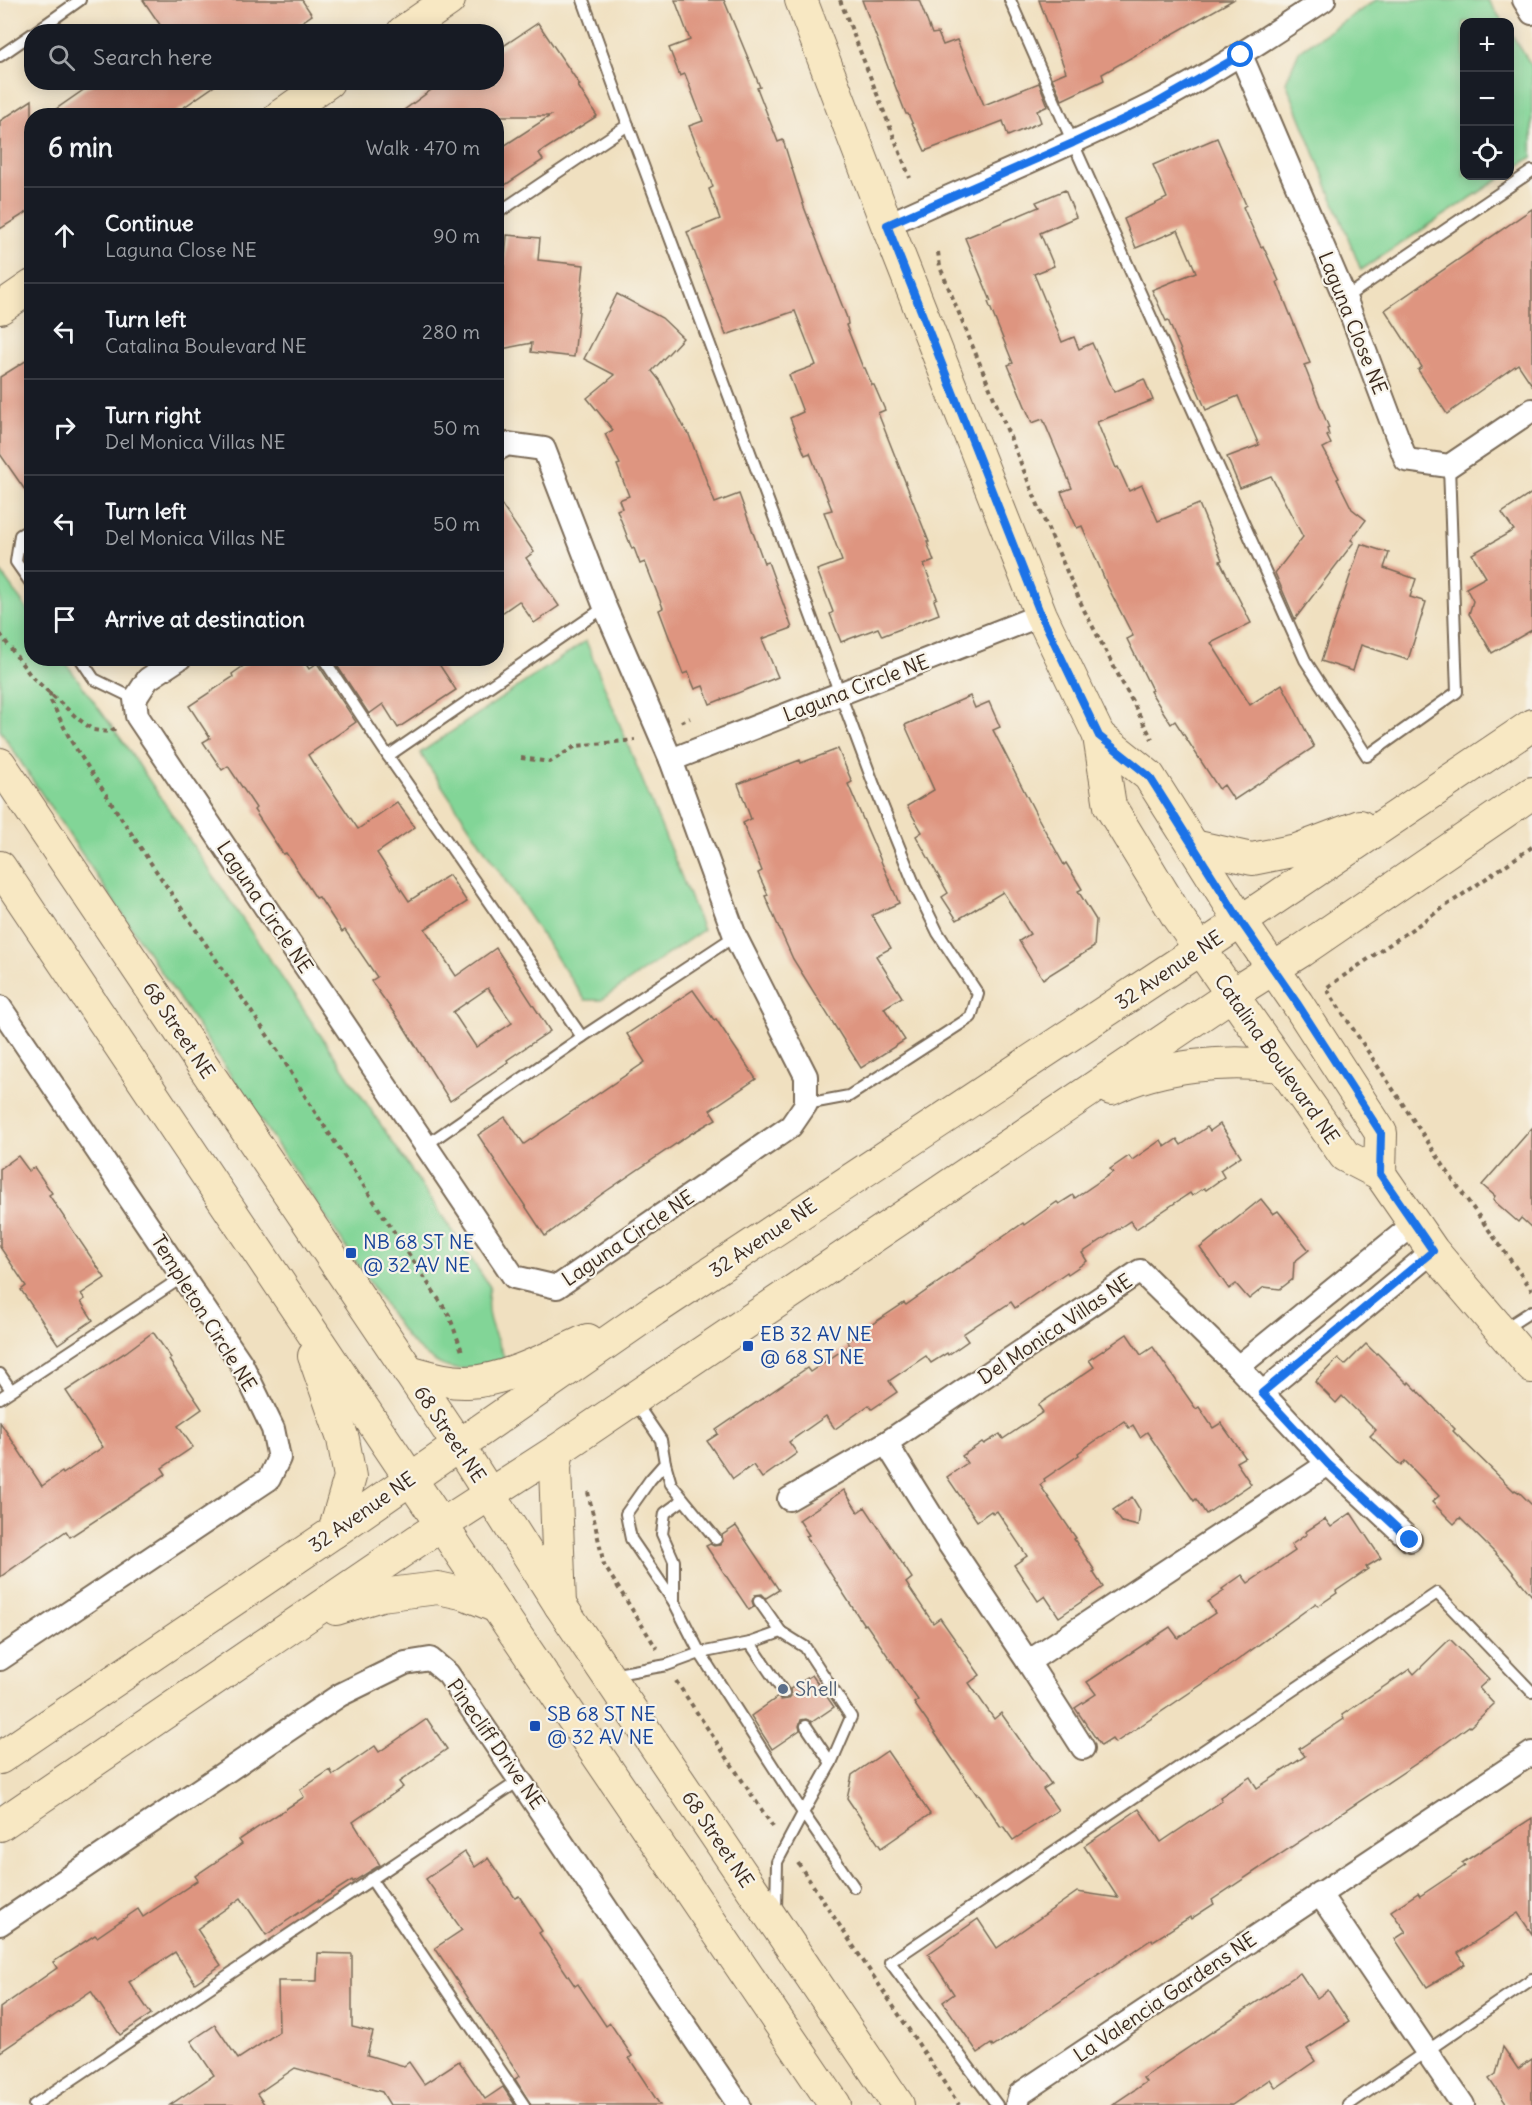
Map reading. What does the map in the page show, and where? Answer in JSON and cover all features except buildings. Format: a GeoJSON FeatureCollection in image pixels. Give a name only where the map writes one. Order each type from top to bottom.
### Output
{"type":"FeatureCollection","features":[{"type":"Feature","properties":{"kind":"street"},"geometry":{"type":"LineString","coordinates":[[414,24],[449,0]]}},
{"type":"Feature","properties":{"kind":"street","name":"Catalina Boulevard NE"},"geometry":{"type":"LineString","coordinates":[[801,0],[1041,615],[1099,736],[1110,806],[1177,916],[1345,1156],[1380,1174],[1433,1251],[1532,1367]]}},
{"type":"Feature","properties":{"kind":"street"},"geometry":{"type":"LineString","coordinates":[[887,225],[1073,143],[1155,104],[1241,55],[1324,0]]}},
{"type":"Feature","properties":{"kind":"street"},"geometry":{"type":"LineString","coordinates":[[1524,0],[1532,13]]}},
{"type":"Feature","properties":{"kind":"street","name":"Laguna Close NE"},"geometry":{"type":"LineString","coordinates":[[1241,55],[1345,298],[1407,460],[1449,466]]}},
{"type":"Feature","properties":{"kind":"street"},"geometry":{"type":"LineString","coordinates":[[291,108],[317,90]]}},
{"type":"Feature","properties":{"kind":"street"},"geometry":{"type":"LineString","coordinates":[[0,308],[24,292]]}},
{"type":"Feature","properties":{"kind":"street"},"geometry":{"type":"LineString","coordinates":[[1449,466],[1532,410]]}},
{"type":"Feature","properties":{"kind":"street"},"geometry":{"type":"LineString","coordinates":[[504,446],[507,444],[544,449],[605,607],[671,760],[735,936],[806,1076],[806,1104]]}},
{"type":"Feature","properties":{"kind":"street","name":"Laguna Circle NE"},"geometry":{"type":"LineString","coordinates":[[671,760],[1041,615]]}},
{"type":"Feature","properties":{"kind":"street"},"geometry":{"type":"LineString","coordinates":[[136,708],[148,679],[168,666]]}},
{"type":"Feature","properties":{"kind":"street","name":"Laguna Circle NE"},"geometry":{"type":"LineString","coordinates":[[136,708],[514,1277],[557,1287],[790,1126],[806,1104]]}},
{"type":"Feature","properties":{"kind":"street","name":"32 Avenue NE"},"geometry":{"type":"LineString","coordinates":[[0,1758],[334,1532],[654,1310],[1241,922],[1532,725]]}},
{"type":"Feature","properties":{"kind":"street","name":"Catalina Boulevard NE"},"geometry":{"type":"LineString","coordinates":[[1099,736],[1149,776],[1241,922],[1381,1133],[1380,1174]]}},
{"type":"Feature","properties":{"kind":"street","name":"68 Street NE"},"geometry":{"type":"LineString","coordinates":[[0,764],[459,1446],[560,1605],[898,2105]]}},
{"type":"Feature","properties":{"kind":"street"},"geometry":{"type":"LineString","coordinates":[[0,1825],[442,1525],[558,1450],[1231,995],[1301,951],[1532,793]]}},
{"type":"Feature","properties":{"kind":"street"},"geometry":{"type":"LineString","coordinates":[[1194,846],[1252,859],[1297,850],[1417,803]]}},
{"type":"Feature","properties":{"kind":"street"},"geometry":{"type":"LineString","coordinates":[[0,867],[835,2105]]}},
{"type":"Feature","properties":{"kind":"street","name":"Templeton Circle NE"},"geometry":{"type":"LineString","coordinates":[[0,1008],[241,1363],[273,1429],[279,1458],[269,1479],[0,1659]]}},
{"type":"Feature","properties":{"kind":"street"},"geometry":{"type":"LineString","coordinates":[[1040,1124],[1116,1086],[1164,1071],[1195,1065],[1228,1063],[1253,1062],[1280,1066]]}},
{"type":"Feature","properties":{"kind":"street"},"geometry":{"type":"LineString","coordinates":[[1238,1366],[1414,1224]]}},
{"type":"Feature","properties":{"kind":"street"},"geometry":{"type":"LineString","coordinates":[[1262,1393],[1433,1251]]}},
{"type":"Feature","properties":{"kind":"street","name":"Del Monica Villas NE"},"geometry":{"type":"LineString","coordinates":[[789,1499],[886,1443],[1140,1271],[1238,1366],[1328,1464],[1410,1540]]}},
{"type":"Feature","properties":{"kind":"street"},"geometry":{"type":"LineString","coordinates":[[408,1371],[443,1380],[468,1382],[483,1380],[519,1370],[654,1310]]}},
{"type":"Feature","properties":{"kind":"street"},"geometry":{"type":"LineString","coordinates":[[300,1315],[342,1439],[350,1477],[334,1532]]}},
{"type":"Feature","properties":{"kind":"street"},"geometry":{"type":"LineString","coordinates":[[886,1443],[1083,1748]]}},
{"type":"Feature","properties":{"kind":"street"},"geometry":{"type":"LineString","coordinates":[[558,1450],[555,1467],[560,1605]]}},
{"type":"Feature","properties":{"kind":"street"},"geometry":{"type":"LineString","coordinates":[[1028,1662],[1328,1464]]}},
{"type":"Feature","properties":{"kind":"street"},"geometry":{"type":"LineString","coordinates":[[303,1619],[381,1594],[438,1588],[466,1594],[497,1606]]}},
{"type":"Feature","properties":{"kind":"street","name":"Pinecliff Drive NE"},"geometry":{"type":"LineString","coordinates":[[0,1924],[340,1695],[405,1663],[430,1659],[448,1674],[521,1779],[740,2105]]}},
{"type":"Feature","properties":{"kind":"street","name":"La Valencia Gardens NE"},"geometry":{"type":"LineString","coordinates":[[1017,2105],[1020,2094],[1532,1753]]}},
{"type":"Feature","properties":{"kind":"street"},"geometry":{"type":"LineString","coordinates":[[1319,1893],[1463,2105]]}},
{"type":"Feature","properties":{"kind":"lane"},"geometry":{"type":"LineString","coordinates":[[46,24],[80,0]]}},
{"type":"Feature","properties":{"kind":"lane"},"geometry":{"type":"LineString","coordinates":[[583,0],[874,785],[915,886],[938,933],[978,994],[971,1017],[849,1096],[806,1104]]}},
{"type":"Feature","properties":{"kind":"lane"},"geometry":{"type":"LineString","coordinates":[[1010,0],[1305,660],[1368,756],[1456,692],[1449,466]]}},
{"type":"Feature","properties":{"kind":"lane"},"geometry":{"type":"LineString","coordinates":[[0,56],[24,39]]}},
{"type":"Feature","properties":{"kind":"lane"},"geometry":{"type":"LineString","coordinates":[[504,209],[628,125]]}},
{"type":"Feature","properties":{"kind":"lane"},"geometry":{"type":"LineString","coordinates":[[1345,298],[1532,171]]}},
{"type":"Feature","properties":{"kind":"lane"},"geometry":{"type":"LineString","coordinates":[[24,533],[20,535],[16,562],[24,574]]}},
{"type":"Feature","properties":{"kind":"lane"},"geometry":{"type":"LineString","coordinates":[[388,756],[605,607]]}},
{"type":"Feature","properties":{"kind":"lane"},"geometry":{"type":"LineString","coordinates":[[85,666],[94,679],[136,708]]}},
{"type":"Feature","properties":{"kind":"lane"},"geometry":{"type":"LineString","coordinates":[[328,666],[582,1037]]}},
{"type":"Feature","properties":{"kind":"lane"},"geometry":{"type":"LineString","coordinates":[[426,1145],[582,1037],[735,936]]}},
{"type":"Feature","properties":{"kind":"lane"},"geometry":{"type":"LineString","coordinates":[[0,1398],[183,1276]]}},
{"type":"Feature","properties":{"kind":"lane"},"geometry":{"type":"LineString","coordinates":[[1501,1331],[1532,1311]]}},
{"type":"Feature","properties":{"kind":"lane"},"geometry":{"type":"LineString","coordinates":[[0,1374],[11,1390]]}},
{"type":"Feature","properties":{"kind":"lane"},"geometry":{"type":"LineString","coordinates":[[633,1399],[661,1440],[671,1484],[716,1539]]}},
{"type":"Feature","properties":{"kind":"lane"},"geometry":{"type":"LineString","coordinates":[[665,1463],[626,1514],[631,1539],[674,1602],[700,1653],[803,1813],[854,1887]]}},
{"type":"Feature","properties":{"kind":"lane"},"geometry":{"type":"LineString","coordinates":[[674,1602],[674,1561],[662,1534],[665,1513],[683,1500]]}},
{"type":"Feature","properties":{"kind":"lane"},"geometry":{"type":"LineString","coordinates":[[997,2105],[890,1962],[1437,1593],[1532,1692]]}},
{"type":"Feature","properties":{"kind":"lane"},"geometry":{"type":"LineString","coordinates":[[759,1601],[781,1632],[805,1647],[851,1717],[831,1763],[777,1862],[776,1925]]}},
{"type":"Feature","properties":{"kind":"lane"},"geometry":{"type":"LineString","coordinates":[[608,1676],[666,1665],[700,1653],[750,1643],[781,1632]]}},
{"type":"Feature","properties":{"kind":"lane"},"geometry":{"type":"LineString","coordinates":[[750,1643],[784,1693]]}},
{"type":"Feature","properties":{"kind":"lane"},"geometry":{"type":"LineString","coordinates":[[806,1726],[831,1763]]}},
{"type":"Feature","properties":{"kind":"lane"},"geometry":{"type":"LineString","coordinates":[[34,2105],[521,1779]]}},
{"type":"Feature","properties":{"kind":"lane"},"geometry":{"type":"LineString","coordinates":[[371,1880],[524,2105]]}},
{"type":"Feature","properties":{"kind":"lane"},"geometry":{"type":"LineString","coordinates":[[1348,2105],[1532,1979]]}},
{"type":"Feature","properties":{"kind":"path"},"geometry":{"type":"LineString","coordinates":[[840,0],[910,178]]}},
{"type":"Feature","properties":{"kind":"path"},"geometry":{"type":"LineString","coordinates":[[938,252],[940,267],[1045,522],[1084,610],[1154,744]]}},
{"type":"Feature","properties":{"kind":"path"},"geometry":{"type":"LineString","coordinates":[[0,634],[31,676],[93,730],[109,732],[136,708]]}},
{"type":"Feature","properties":{"kind":"path"},"geometry":{"type":"LineString","coordinates":[[50,692],[51,701],[71,741],[280,1054],[311,1106],[449,1316],[464,1356]]}},
{"type":"Feature","properties":{"kind":"path"},"geometry":{"type":"LineString","coordinates":[[521,758],[550,762],[576,746],[634,740],[690,718]]}},
{"type":"Feature","properties":{"kind":"path"},"geometry":{"type":"LineString","coordinates":[[1532,847],[1326,988],[1455,1183],[1532,1290]]}},
{"type":"Feature","properties":{"kind":"path"},"geometry":{"type":"LineString","coordinates":[[588,1492],[604,1565],[666,1665],[959,2105]]}},
{"type":"Feature","properties":{"kind":"green space"},"geometry":{"type":"Polygon","coordinates":[[[1376,0],[1488,0],[1500,18],[1460,18],[1460,180],[1498,180],[1361,270],[1286,82],[1299,51],[1376,0]]]}},
{"type":"Feature","properties":{"kind":"green space"},"geometry":{"type":"Polygon","coordinates":[[[1514,38],[1532,66],[1532,157],[1514,169],[1514,38]]]}},
{"type":"Feature","properties":{"kind":"green space"},"geometry":{"type":"Polygon","coordinates":[[[0,571],[24,605],[24,666],[68,666],[126,746],[490,1287],[489,1315],[505,1359],[474,1367],[452,1368],[432,1360],[407,1338],[0,730],[0,571]]]}},
{"type":"Feature","properties":{"kind":"green space"},"geometry":{"type":"Polygon","coordinates":[[[586,641],[703,930],[601,1000],[585,1000],[420,753],[586,641]]]}},
{"type":"Feature","properties":{"kind":"place","name":"NB 68 ST NE @ 32 AV NE"},"geometry":{"type":"Point","coordinates":[351,1253]}},
{"type":"Feature","properties":{"kind":"place","name":"EB 32 AV NE @ 68 ST NE"},"geometry":{"type":"Point","coordinates":[748,1346]}},
{"type":"Feature","properties":{"kind":"place","name":"Shell"},"geometry":{"type":"Point","coordinates":[783,1689]}},
{"type":"Feature","properties":{"kind":"place","name":"SB 68 ST NE @ 32 AV NE"},"geometry":{"type":"Point","coordinates":[535,1726]}},
{"type":"Feature","properties":{"kind":"route"},"geometry":{"type":"LineString","coordinates":[[1241,55],[1155,104],[1073,143],[887,225],[1041,615],[1099,736],[1149,776],[1241,922],[1297,1003],[1381,1133],[1380,1174],[1433,1251],[1262,1393],[1328,1464],[1410,1540]]}}]}
